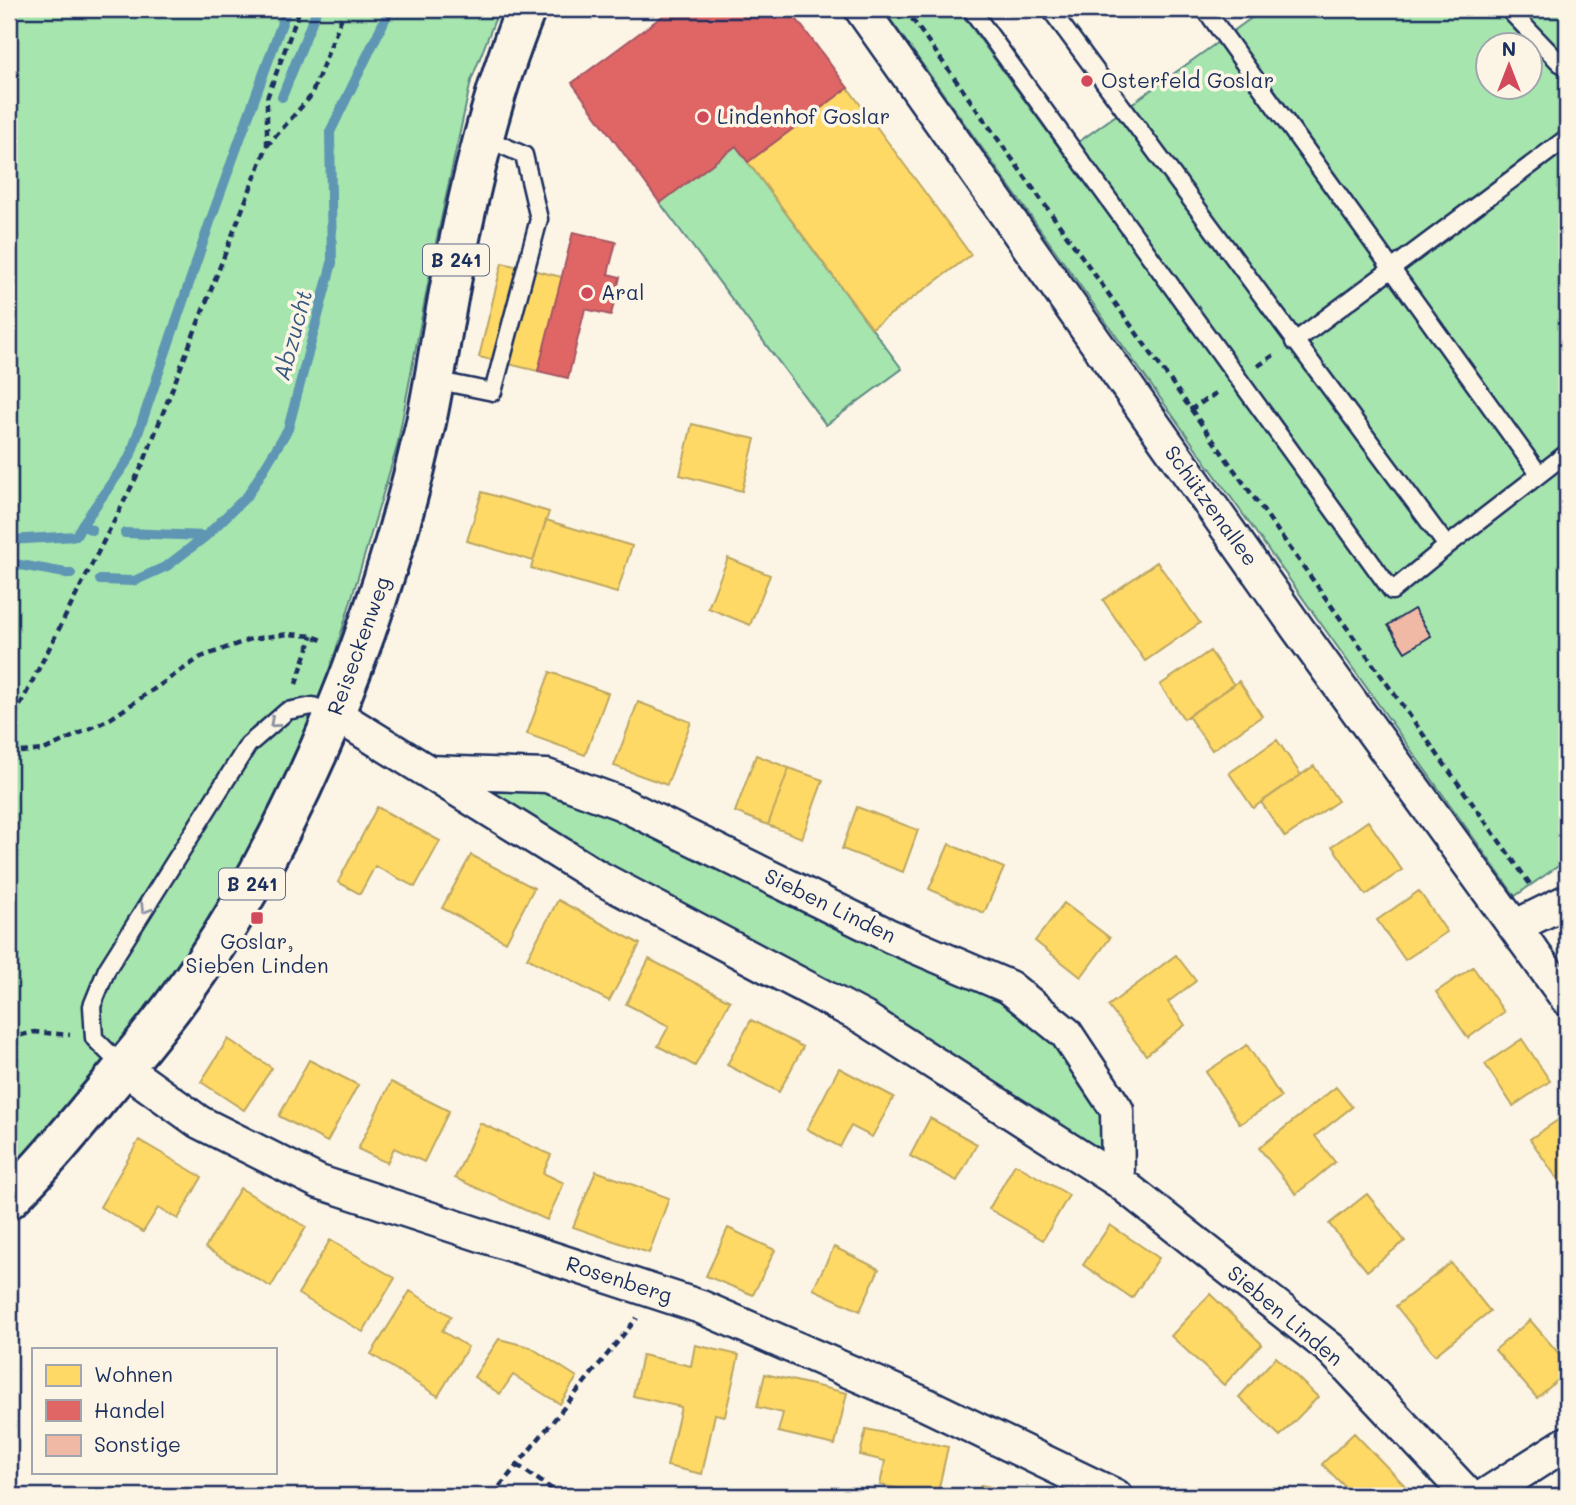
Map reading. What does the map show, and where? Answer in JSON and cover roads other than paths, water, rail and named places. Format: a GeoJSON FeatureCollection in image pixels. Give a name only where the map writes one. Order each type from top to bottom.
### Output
{"type":"FeatureCollection","features":[{"type":"Feature","properties":{"kind":"main road","name":"Reiseckenweg"},"geometry":{"type":"LineString","coordinates":[[9,1199],[124,1068],[176,1002],[234,916],[290,812],[335,714],[358,654],[403,515],[435,380],[461,232],[483,137],[526,9]]}},
{"type":"Feature","properties":{"kind":"street","name":"Schützenallee"},"geometry":{"type":"LineString","coordinates":[[861,9],[1275,596],[1517,926],[1567,999]]}},
{"type":"Feature","properties":{"kind":"street","name":"Sieben Linden"},"geometry":{"type":"LineString","coordinates":[[335,714],[598,877],[864,1018],[1118,1181],[1332,1350],[1469,1496]]}},
{"type":"Feature","properties":{"kind":"street","name":"Sieben Linden"},"geometry":{"type":"LineString","coordinates":[[425,772],[547,776],[620,803],[890,936],[1009,986],[1066,1033],[1117,1110],[1118,1181]]}},
{"type":"Feature","properties":{"kind":"street"},"geometry":{"type":"LineString","coordinates":[[1517,926],[1558,906]]}},
{"type":"Feature","properties":{"kind":"street","name":"Rosenberg"},"geometry":{"type":"LineString","coordinates":[[124,1068],[199,1122],[319,1182],[701,1307],[927,1405],[1115,1496]]}},
{"type":"Feature","properties":{"kind":"street"},"geometry":{"type":"LineString","coordinates":[[1484,1496],[1567,1443]]}},
{"type":"Feature","properties":{"kind":"lane"},"geometry":{"type":"LineString","coordinates":[[971,9],[1392,591],[1567,453]]}},
{"type":"Feature","properties":{"kind":"lane"},"geometry":{"type":"LineString","coordinates":[[1050,9],[1447,546]]}},
{"type":"Feature","properties":{"kind":"lane"},"geometry":{"type":"LineString","coordinates":[[1205,9],[1539,474]]}},
{"type":"Feature","properties":{"kind":"lane"},"geometry":{"type":"LineString","coordinates":[[1508,9],[1567,67]]}},
{"type":"Feature","properties":{"kind":"lane"},"geometry":{"type":"LineString","coordinates":[[435,380],[493,392],[539,219],[524,155],[483,137]]}},
{"type":"Feature","properties":{"kind":"lane"},"geometry":{"type":"LineString","coordinates":[[1294,342],[1567,138]]}},
{"type":"Feature","properties":{"kind":"lane"},"geometry":{"type":"LineString","coordinates":[[124,1068],[94,1038],[92,1006],[107,970],[248,745],[287,711],[313,706],[335,714]]}},
{"type":"Feature","properties":{"kind":"waterway"},"geometry":{"type":"LineString","coordinates":[[82,525],[130,457],[211,219],[287,9]]}},
{"type":"Feature","properties":{"kind":"waterway"},"geometry":{"type":"LineString","coordinates":[[282,97],[317,9]]}},
{"type":"Feature","properties":{"kind":"waterway","name":"Abzucht"},"geometry":{"type":"LineString","coordinates":[[100,580],[134,581],[167,566],[206,536],[248,495],[288,429],[332,263],[330,132],[390,9]]}},
{"type":"Feature","properties":{"kind":"waterway"},"geometry":{"type":"LineString","coordinates":[[9,540],[76,536],[82,525],[92,530]]}},
{"type":"Feature","properties":{"kind":"waterway"},"geometry":{"type":"LineString","coordinates":[[125,533],[206,536]]}},
{"type":"Feature","properties":{"kind":"waterway","name":"Abzucht"},"geometry":{"type":"LineString","coordinates":[[9,563],[71,574]]}},
{"type":"Feature","properties":{"kind":"place","name":"Osterfeld Goslar"},"geometry":{"type":"Point","coordinates":[1087,81]}},
{"type":"Feature","properties":{"kind":"place","name":"Lindenhof Goslar"},"geometry":{"type":"Point","coordinates":[703,117]}},
{"type":"Feature","properties":{"kind":"place","name":"Aral"},"geometry":{"type":"Point","coordinates":[587,293]}},
{"type":"Feature","properties":{"kind":"place","name":"Goslar, Sieben Linden"},"geometry":{"type":"Point","coordinates":[257,918]}}]}
